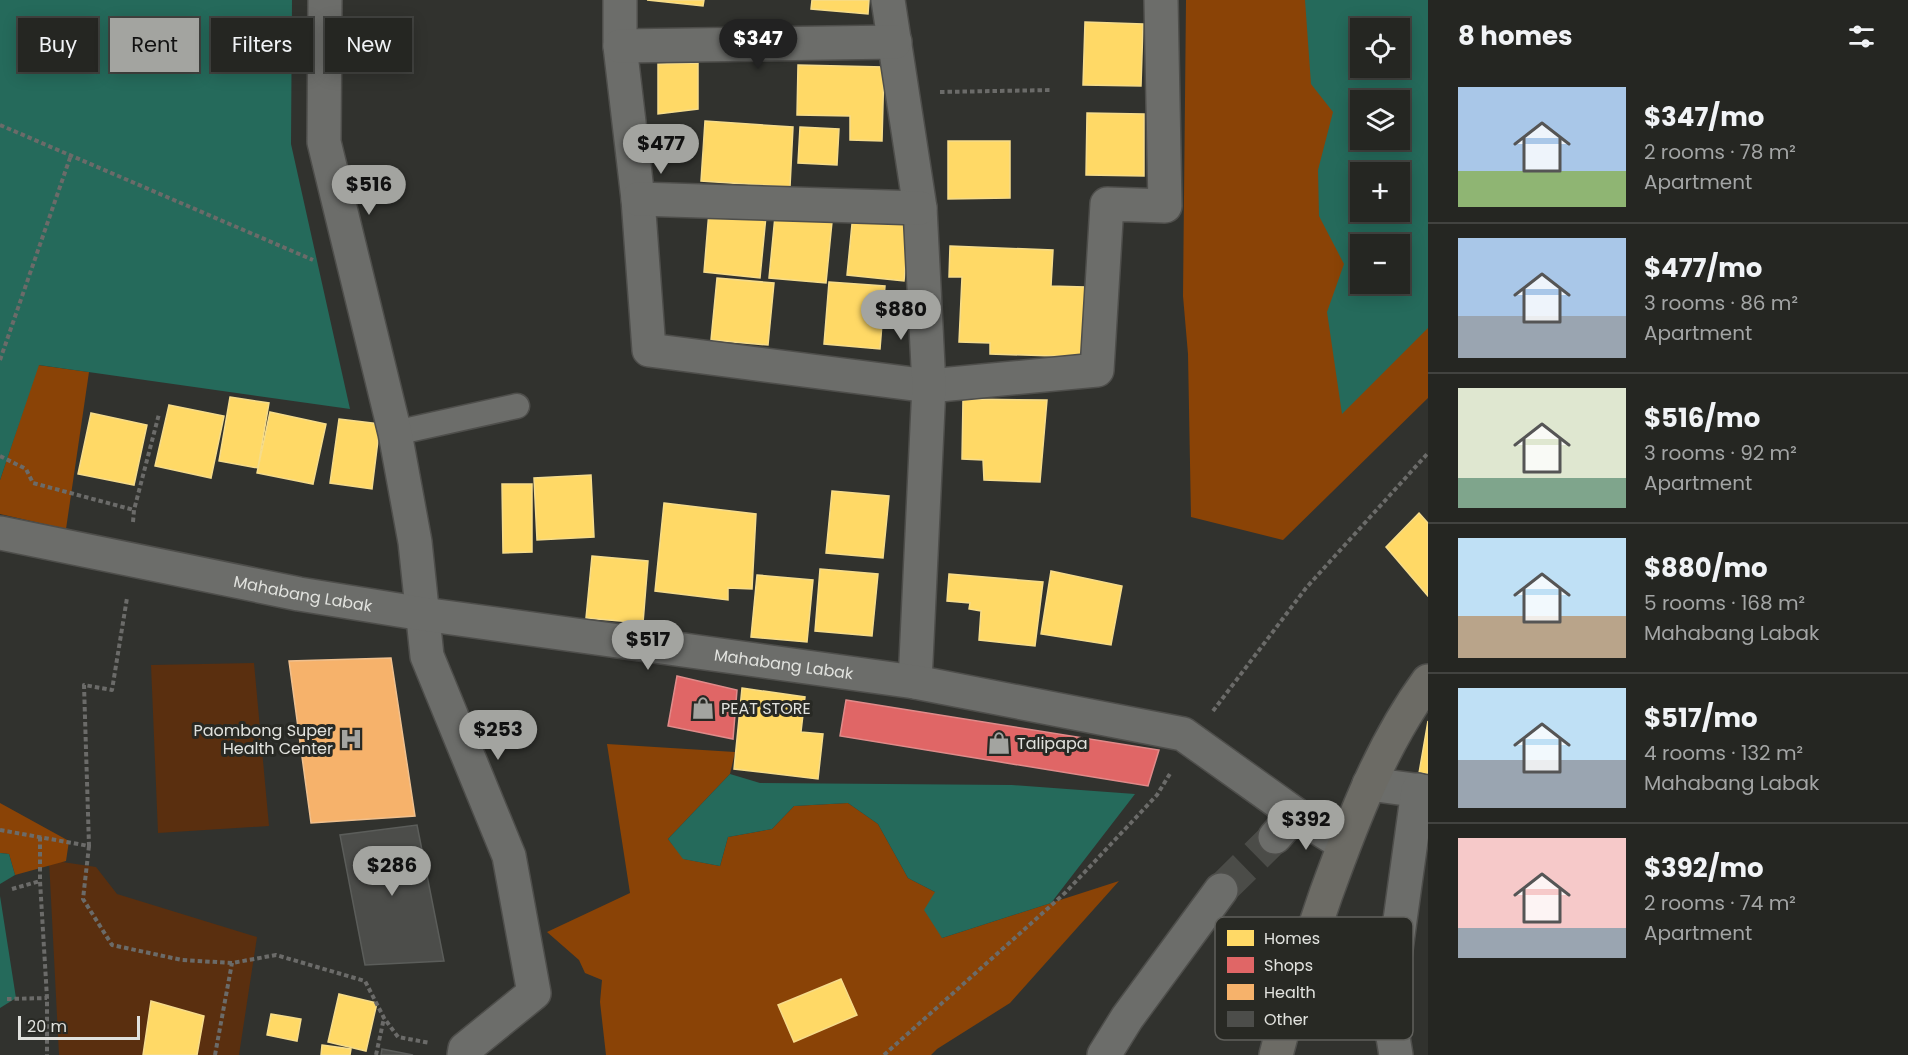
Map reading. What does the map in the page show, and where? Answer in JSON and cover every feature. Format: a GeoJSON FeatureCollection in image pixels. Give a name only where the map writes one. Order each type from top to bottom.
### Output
{"type":"FeatureCollection","features":[{"type":"Feature","properties":{"kind":"main road"},"geometry":{"type":"LineString","coordinates":[[1318,917],[1344,844],[1369,784],[1393,735],[1428,681]]}},
{"type":"Feature","properties":{"kind":"main road"},"geometry":{"type":"LineString","coordinates":[[1276,1055],[1280,1040]]}},
{"type":"Feature","properties":{"kind":"street"},"geometry":{"type":"LineString","coordinates":[[325,0],[324,142],[395,433],[415,542],[427,656],[509,856],[534,993],[464,1052]]}},
{"type":"Feature","properties":{"kind":"street"},"geometry":{"type":"LineString","coordinates":[[621,0],[620,46],[639,199],[649,350],[929,386],[1097,370],[1107,204],[1165,206],[1161,0]]}},
{"type":"Feature","properties":{"kind":"street"},"geometry":{"type":"LineString","coordinates":[[888,0],[920,208],[929,386],[915,682]]}},
{"type":"Feature","properties":{"kind":"street"},"geometry":{"type":"LineString","coordinates":[[620,46],[895,42]]}},
{"type":"Feature","properties":{"kind":"street"},"geometry":{"type":"LineString","coordinates":[[639,199],[920,208]]}},
{"type":"Feature","properties":{"kind":"street","name":"Mahabang Labak"},"geometry":{"type":"LineString","coordinates":[[0,533],[299,594],[423,614],[915,682],[1183,734],[1285,826],[1344,844]]}},
{"type":"Feature","properties":{"kind":"street"},"geometry":{"type":"LineString","coordinates":[[1369,784],[1423,791],[1403,917]]}},
{"type":"Feature","properties":{"kind":"street"},"geometry":{"type":"LineString","coordinates":[[1104,1055],[1127,1018],[1221,890]]}},
{"type":"Feature","properties":{"kind":"street"},"geometry":{"type":"LineString","coordinates":[[1394,1040],[1396,1055]]}},
{"type":"Feature","properties":{"kind":"lane"},"geometry":{"type":"LineString","coordinates":[[395,433],[517,406]]}},
{"type":"Feature","properties":{"kind":"path"},"geometry":{"type":"LineString","coordinates":[[903,93],[1052,90]]}},
{"type":"Feature","properties":{"kind":"path"},"geometry":{"type":"LineString","coordinates":[[0,125],[359,280]]}},
{"type":"Feature","properties":{"kind":"path"},"geometry":{"type":"LineString","coordinates":[[0,360],[71,155]]}},
{"type":"Feature","properties":{"kind":"path"},"geometry":{"type":"LineString","coordinates":[[159,414],[134,510],[132,560],[112,690],[84,685],[89,846],[82,899],[112,945],[182,960],[232,963],[276,955],[365,981],[384,1018],[398,1037],[464,1052]]}},
{"type":"Feature","properties":{"kind":"path"},"geometry":{"type":"LineString","coordinates":[[884,1055],[1066,892],[1157,795],[1191,740],[1306,588],[1428,453]]}},
{"type":"Feature","properties":{"kind":"path"},"geometry":{"type":"LineString","coordinates":[[0,456],[26,469],[33,483],[134,510]]}},
{"type":"Feature","properties":{"kind":"path"},"geometry":{"type":"LineString","coordinates":[[0,830],[89,846]]}},
{"type":"Feature","properties":{"kind":"path"},"geometry":{"type":"LineString","coordinates":[[40,837],[40,881],[47,998],[47,1055]]}},
{"type":"Feature","properties":{"kind":"path"},"geometry":{"type":"LineString","coordinates":[[12,889],[40,881]]}},
{"type":"Feature","properties":{"kind":"path"},"geometry":{"type":"LineString","coordinates":[[215,1055],[232,963]]}},
{"type":"Feature","properties":{"kind":"path"},"geometry":{"type":"LineString","coordinates":[[7,999],[47,998]]}},
{"type":"Feature","properties":{"kind":"path"},"geometry":{"type":"LineString","coordinates":[[376,1055],[384,1018]]}},
{"type":"Feature","properties":{"kind":"shaded area"},"geometry":{"type":"Polygon","coordinates":[[[0,0],[292,0],[292,18],[211,18],[211,72],[292,72],[291,144],[350,409],[39,365],[0,480],[0,0]]]}},
{"type":"Feature","properties":{"kind":"shaded area"},"geometry":{"type":"Polygon","coordinates":[[[1186,0],[1428,0],[1428,398],[1283,540],[1191,517],[1188,354],[1183,296],[1186,0]]]}},
{"type":"Feature","properties":{"kind":"shaded area"},"geometry":{"type":"Polygon","coordinates":[[[1305,0],[1428,0],[1428,328],[1342,414],[1327,312],[1344,264],[1319,216],[1318,170],[1333,112],[1311,84],[1305,0]]]}},
{"type":"Feature","properties":{"kind":"shaded area"},"geometry":{"type":"Polygon","coordinates":[[[38,365],[89,372],[66,529],[0,514],[0,480],[38,365]]]}},
{"type":"Feature","properties":{"kind":"shaded area"},"geometry":{"type":"Polygon","coordinates":[[[254,663],[269,826],[158,833],[151,665],[254,663]]]}},
{"type":"Feature","properties":{"kind":"shaded area"},"geometry":{"type":"Polygon","coordinates":[[[607,744],[735,752],[730,774],[668,839],[684,859],[720,866],[728,837],[772,829],[794,806],[848,803],[878,824],[908,878],[935,892],[942,938],[1119,881],[1010,1003],[931,1055],[606,1055],[600,1002],[602,980],[585,973],[579,960],[547,932],[630,893],[607,744]]]}},
{"type":"Feature","properties":{"kind":"shaded area"},"geometry":{"type":"Polygon","coordinates":[[[730,774],[760,783],[1012,785],[1135,794],[1051,903],[942,938],[924,910],[935,892],[908,878],[878,824],[848,803],[794,806],[772,829],[728,837],[720,866],[683,859],[668,839],[730,774]]]}},
{"type":"Feature","properties":{"kind":"shaded area"},"geometry":{"type":"Polygon","coordinates":[[[0,803],[69,841],[66,861],[15,875],[9,854],[0,853],[0,803]]]}},
{"type":"Feature","properties":{"kind":"shaded area"},"geometry":{"type":"Polygon","coordinates":[[[0,853],[9,854],[15,875],[0,884],[0,853]]]}},
{"type":"Feature","properties":{"kind":"shaded area"},"geometry":{"type":"Polygon","coordinates":[[[49,860],[96,867],[117,894],[257,937],[239,1055],[59,1055],[49,860]]]}},
{"type":"Feature","properties":{"kind":"shaded area"},"geometry":{"type":"Polygon","coordinates":[[[0,896],[16,998],[0,1008],[0,896]]]}},
{"type":"Feature","properties":{"kind":"building: Homes"},"geometry":{"type":"Polygon","coordinates":[[[647,0],[704,0],[703,6],[647,0]]]}},
{"type":"Feature","properties":{"kind":"building: Homes"},"geometry":{"type":"Polygon","coordinates":[[[812,0],[869,0],[868,14],[811,9],[812,0]]]}},
{"type":"Feature","properties":{"kind":"building: Homes"},"geometry":{"type":"Polygon","coordinates":[[[1085,22],[1143,24],[1141,86],[1083,85],[1085,22]]]}},
{"type":"Feature","properties":{"kind":"building: Homes"},"geometry":{"type":"Polygon","coordinates":[[[698,63],[698,109],[658,114],[658,64],[698,63]]]}},
{"type":"Feature","properties":{"kind":"building: Homes"},"geometry":{"type":"Polygon","coordinates":[[[798,65],[884,67],[882,141],[850,140],[850,116],[797,115],[798,65]]]}},
{"type":"Feature","properties":{"kind":"building: Homes"},"geometry":{"type":"Polygon","coordinates":[[[1087,113],[1144,114],[1144,176],[1086,175],[1087,113]]]}},
{"type":"Feature","properties":{"kind":"building: Homes"},"geometry":{"type":"Polygon","coordinates":[[[705,121],[793,127],[790,187],[701,181],[705,121]]]}},
{"type":"Feature","properties":{"kind":"building: Homes"},"geometry":{"type":"Polygon","coordinates":[[[800,127],[839,129],[837,165],[798,163],[800,127]]]}},
{"type":"Feature","properties":{"kind":"building: Homes"},"geometry":{"type":"Polygon","coordinates":[[[948,141],[1010,141],[1010,198],[948,199],[948,141]]]}},
{"type":"Feature","properties":{"kind":"building: Homes"},"geometry":{"type":"Polygon","coordinates":[[[709,211],[766,216],[760,278],[704,272],[709,211]]]}},
{"type":"Feature","properties":{"kind":"building: Homes"},"geometry":{"type":"Polygon","coordinates":[[[853,214],[910,219],[904,281],[847,275],[853,214]]]}},
{"type":"Feature","properties":{"kind":"building: Homes"},"geometry":{"type":"Polygon","coordinates":[[[775,216],[832,222],[826,283],[769,278],[775,216]]]}},
{"type":"Feature","properties":{"kind":"building: Homes"},"geometry":{"type":"Polygon","coordinates":[[[950,246],[1053,250],[1051,286],[1085,287],[1083,357],[990,354],[990,343],[959,342],[962,277],[949,277],[950,246]]]}},
{"type":"Feature","properties":{"kind":"building: Homes"},"geometry":{"type":"Polygon","coordinates":[[[717,278],[774,283],[768,345],[711,340],[717,278]]]}},
{"type":"Feature","properties":{"kind":"building: Homes"},"geometry":{"type":"Polygon","coordinates":[[[829,282],[885,286],[880,349],[824,344],[829,282]]]}},
{"type":"Feature","properties":{"kind":"building: Homes"},"geometry":{"type":"Polygon","coordinates":[[[230,397],[269,403],[258,468],[219,461],[230,397]]]}},
{"type":"Feature","properties":{"kind":"building: Homes"},"geometry":{"type":"Polygon","coordinates":[[[963,399],[1047,400],[1040,482],[984,480],[983,460],[962,459],[963,399]]]}},
{"type":"Feature","properties":{"kind":"building: Homes"},"geometry":{"type":"Polygon","coordinates":[[[169,405],[224,416],[211,478],[155,466],[169,405]]]}},
{"type":"Feature","properties":{"kind":"building: Homes"},"geometry":{"type":"Polygon","coordinates":[[[270,412],[326,424],[313,484],[257,473],[270,412]]]}},
{"type":"Feature","properties":{"kind":"building: Homes"},"geometry":{"type":"Polygon","coordinates":[[[91,413],[147,425],[134,485],[78,474],[91,413]]]}},
{"type":"Feature","properties":{"kind":"building: Homes"},"geometry":{"type":"Polygon","coordinates":[[[339,419],[380,424],[372,489],[330,483],[339,419]]]}},
{"type":"Feature","properties":{"kind":"building: Homes"},"geometry":{"type":"Polygon","coordinates":[[[591,475],[594,537],[537,540],[534,478],[591,475]]]}},
{"type":"Feature","properties":{"kind":"building: Homes"},"geometry":{"type":"Polygon","coordinates":[[[502,484],[532,484],[532,552],[503,553],[502,484]]]}},
{"type":"Feature","properties":{"kind":"building: Homes"},"geometry":{"type":"Polygon","coordinates":[[[832,491],[889,496],[883,558],[826,553],[832,491]]]}},
{"type":"Feature","properties":{"kind":"building: Homes"},"geometry":{"type":"Polygon","coordinates":[[[664,503],[756,514],[752,589],[728,588],[728,600],[655,591],[664,503]]]}},
{"type":"Feature","properties":{"kind":"building: Homes"},"geometry":{"type":"Polygon","coordinates":[[[1419,513],[1428,523],[1428,596],[1386,547],[1419,513]]]}},
{"type":"Feature","properties":{"kind":"building: Homes"},"geometry":{"type":"Polygon","coordinates":[[[592,556],[648,561],[643,623],[586,618],[592,556]]]}},
{"type":"Feature","properties":{"kind":"building: Homes"},"geometry":{"type":"Polygon","coordinates":[[[820,569],[878,574],[872,636],[815,631],[820,569]]]}},
{"type":"Feature","properties":{"kind":"building: Homes"},"geometry":{"type":"Polygon","coordinates":[[[1051,571],[1122,586],[1111,645],[1041,634],[1051,571]]]}},
{"type":"Feature","properties":{"kind":"building: Homes"},"geometry":{"type":"Polygon","coordinates":[[[949,574],[1043,582],[1035,646],[979,640],[981,611],[969,609],[970,603],[947,601],[949,574]]]}},
{"type":"Feature","properties":{"kind":"building: Homes"},"geometry":{"type":"Polygon","coordinates":[[[757,575],[813,580],[807,642],[751,637],[757,575]]]}},
{"type":"Feature","properties":{"kind":"building: Homes"},"geometry":{"type":"Polygon","coordinates":[[[742,688],[805,697],[801,732],[823,734],[818,779],[734,769],[742,688]]]}},
{"type":"Feature","properties":{"kind":"building: Homes"},"geometry":{"type":"Polygon","coordinates":[[[1428,721],[1428,774],[1419,773],[1428,721]]]}},
{"type":"Feature","properties":{"kind":"building: Homes"},"geometry":{"type":"Polygon","coordinates":[[[841,979],[857,1015],[794,1042],[778,1005],[841,979]]]}},
{"type":"Feature","properties":{"kind":"building: Homes"},"geometry":{"type":"Polygon","coordinates":[[[339,994],[377,1003],[366,1051],[328,1042],[339,994]]]}},
{"type":"Feature","properties":{"kind":"building: Homes"},"geometry":{"type":"Polygon","coordinates":[[[151,1001],[204,1016],[197,1055],[143,1055],[151,1001]]]}},
{"type":"Feature","properties":{"kind":"building: Homes"},"geometry":{"type":"Polygon","coordinates":[[[271,1014],[301,1019],[297,1041],[267,1035],[271,1014]]]}},
{"type":"Feature","properties":{"kind":"building: Homes"},"geometry":{"type":"Polygon","coordinates":[[[322,1045],[351,1049],[350,1055],[321,1055],[322,1045]]]}},
{"type":"Feature","properties":{"kind":"building: Shops","name":"PEAT STORE"},"geometry":{"type":"Polygon","coordinates":[[[677,676],[737,690],[733,739],[668,726],[677,676]]]}},
{"type":"Feature","properties":{"kind":"building: Shops","name":"Talipapa"},"geometry":{"type":"Polygon","coordinates":[[[846,700],[1159,750],[1148,786],[840,736],[846,700]]]}},
{"type":"Feature","properties":{"kind":"building: Health","name":"Paombong Super Health Center"},"geometry":{"type":"Polygon","coordinates":[[[391,658],[415,816],[311,823],[289,661],[391,658]]]}},
{"type":"Feature","properties":{"kind":"building: Other"},"geometry":{"type":"Polygon","coordinates":[[[417,825],[444,961],[365,965],[340,835],[417,825]]]}},
{"type":"Feature","properties":{"kind":"building: Other"},"geometry":{"type":"Polygon","coordinates":[[[382,1049],[413,1055],[381,1055],[382,1049]]]}},
{"type":"Feature","properties":{"kind":"tunnel"},"geometry":{"type":"LineString","coordinates":[[1221,890],[1275,837]]}},
{"type":"Feature","properties":{"kind":"place","name":"PEAT STORE"},"geometry":{"type":"Point","coordinates":[703,708]}},
{"type":"Feature","properties":{"kind":"place","name":"Paombong Super Health Center"},"geometry":{"type":"Point","coordinates":[351,739]}},
{"type":"Feature","properties":{"kind":"place","name":"Talipapa"},"geometry":{"type":"Point","coordinates":[999,743]}}]}
